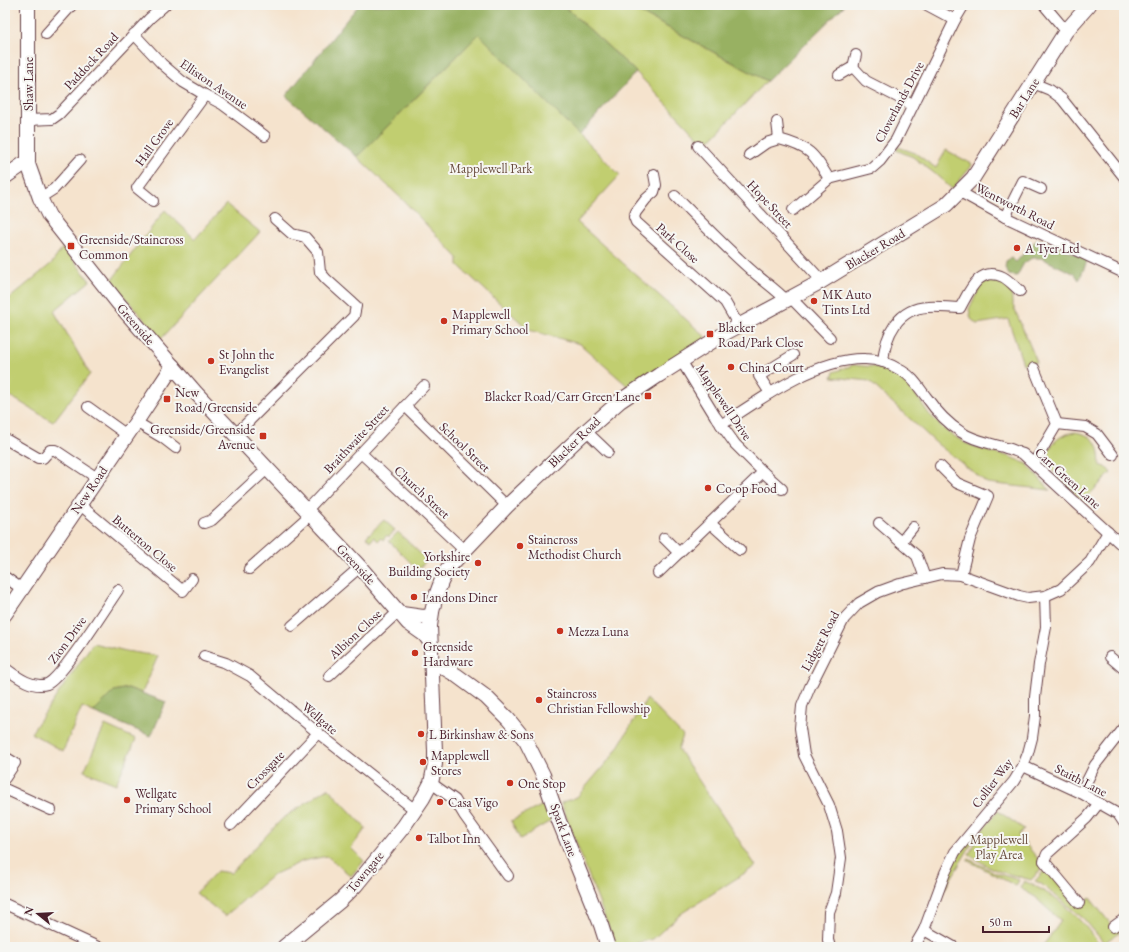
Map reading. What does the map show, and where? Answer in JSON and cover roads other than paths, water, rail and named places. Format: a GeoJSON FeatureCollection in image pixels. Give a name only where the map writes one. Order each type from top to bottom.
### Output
{"type":"FeatureCollection","features":[{"type":"Feature","properties":{"kind":"main road","name":"Shaw Lane"},"geometry":{"type":"LineString","coordinates":[[28,5],[28,164]]}},
{"type":"Feature","properties":{"kind":"main road","name":"Bar Lane"},"geometry":{"type":"LineString","coordinates":[[960,192],[973,178],[1066,31],[1089,5]]}},
{"type":"Feature","properties":{"kind":"main road"},"geometry":{"type":"LineString","coordinates":[[5,177],[22,165],[28,164]]}},
{"type":"Feature","properties":{"kind":"main road","name":"Greenside"},"geometry":{"type":"LineString","coordinates":[[28,164],[40,198],[49,216],[118,303],[235,435],[360,567],[408,623],[425,635],[430,642]]}},
{"type":"Feature","properties":{"kind":"main road","name":"Blacker Road"},"geometry":{"type":"LineString","coordinates":[[430,642],[431,616],[437,593],[448,568],[507,506],[620,401],[738,326],[822,281],[936,212],[960,192]]}},
{"type":"Feature","properties":{"kind":"main road","name":"New Road"},"geometry":{"type":"LineString","coordinates":[[5,614],[173,366]]}},
{"type":"Feature","properties":{"kind":"main road"},"geometry":{"type":"LineString","coordinates":[[400,612],[423,617],[431,616]]}},
{"type":"Feature","properties":{"kind":"main road","name":"Towngate"},"geometry":{"type":"LineString","coordinates":[[284,947],[340,902],[356,885],[404,826],[431,783],[435,764],[435,751],[430,642]]}},
{"type":"Feature","properties":{"kind":"main road","name":"Spark Lane"},"geometry":{"type":"LineString","coordinates":[[432,664],[441,666],[456,675],[486,697],[508,719],[526,741],[543,775],[562,828],[601,925],[608,947]]}},
{"type":"Feature","properties":{"kind":"street"},"geometry":{"type":"LineString","coordinates":[[46,34],[72,5]]}},
{"type":"Feature","properties":{"kind":"street","name":"Paddock Road"},"geometry":{"type":"LineString","coordinates":[[28,120],[52,119],[59,114],[134,34],[166,5]]}},
{"type":"Feature","properties":{"kind":"street"},"geometry":{"type":"LineString","coordinates":[[927,5],[955,20]]}},
{"type":"Feature","properties":{"kind":"street","name":"Cloverlands Drive"},"geometry":{"type":"LineString","coordinates":[[794,210],[829,179],[872,168],[880,162],[896,140],[955,20],[964,5]]}},
{"type":"Feature","properties":{"kind":"street"},"geometry":{"type":"LineString","coordinates":[[1044,5],[1066,31]]}},
{"type":"Feature","properties":{"kind":"street","name":"Elliston Avenue"},"geometry":{"type":"LineString","coordinates":[[134,34],[162,64],[178,77],[205,95],[222,104],[265,136]]}},
{"type":"Feature","properties":{"kind":"street"},"geometry":{"type":"LineString","coordinates":[[839,75],[853,66],[856,55]]}},
{"type":"Feature","properties":{"kind":"street"},"geometry":{"type":"LineString","coordinates":[[853,66],[866,81],[879,89],[913,105]]}},
{"type":"Feature","properties":{"kind":"street"},"geometry":{"type":"LineString","coordinates":[[1033,83],[1050,90],[1062,99],[1124,177]]}},
{"type":"Feature","properties":{"kind":"street","name":"Hall Grove"},"geometry":{"type":"LineString","coordinates":[[153,200],[137,188],[205,95]]}},
{"type":"Feature","properties":{"kind":"street"},"geometry":{"type":"LineString","coordinates":[[777,122],[779,139]]}},
{"type":"Feature","properties":{"kind":"street"},"geometry":{"type":"LineString","coordinates":[[750,155],[766,143],[779,139],[792,143],[815,156],[829,179]]}},
{"type":"Feature","properties":{"kind":"street","name":"Hope Street"},"geometry":{"type":"LineString","coordinates":[[698,146],[822,281]]}},
{"type":"Feature","properties":{"kind":"street"},"geometry":{"type":"LineString","coordinates":[[40,198],[54,189],[80,160]]}},
{"type":"Feature","properties":{"kind":"street","name":"Park Close"},"geometry":{"type":"LineString","coordinates":[[654,174],[656,185],[654,192],[646,199],[636,212],[634,217],[636,222],[725,302],[738,326]]}},
{"type":"Feature","properties":{"kind":"street"},"geometry":{"type":"LineString","coordinates":[[1005,217],[1023,181],[1040,189]]}},
{"type":"Feature","properties":{"kind":"street","name":"Wentworth Road"},"geometry":{"type":"LineString","coordinates":[[960,192],[1005,217],[1124,273]]}},
{"type":"Feature","properties":{"kind":"street"},"geometry":{"type":"LineString","coordinates":[[675,196],[751,270],[789,300],[830,338]]}},
{"type":"Feature","properties":{"kind":"street"},"geometry":{"type":"LineString","coordinates":[[235,435],[354,316],[356,306],[320,272],[318,252],[305,237],[292,234],[275,219]]}},
{"type":"Feature","properties":{"kind":"street"},"geometry":{"type":"LineString","coordinates":[[883,362],[885,345],[894,324],[909,312],[928,306],[960,308],[973,284],[980,277],[987,274],[996,274],[1004,277],[1020,292]]}},
{"type":"Feature","properties":{"kind":"street"},"geometry":{"type":"LineString","coordinates":[[770,393],[759,376],[792,355]]}},
{"type":"Feature","properties":{"kind":"street","name":"Carr Green Lane"},"geometry":{"type":"LineString","coordinates":[[721,425],[770,393],[828,365],[852,359],[866,359],[883,362],[902,371],[911,378],[939,413],[949,423],[962,432],[972,438],[1023,454],[1124,547]]}},
{"type":"Feature","properties":{"kind":"street","name":"Mapplewell Drive"},"geometry":{"type":"LineString","coordinates":[[682,362],[721,425],[735,444],[782,489]]}},
{"type":"Feature","properties":{"kind":"street"},"geometry":{"type":"LineString","coordinates":[[1034,368],[1057,424]]}},
{"type":"Feature","properties":{"kind":"street","name":"Braithwaite Street"},"geometry":{"type":"LineString","coordinates":[[308,513],[361,453],[424,386]]}},
{"type":"Feature","properties":{"kind":"street","name":"School Street"},"geometry":{"type":"LineString","coordinates":[[405,406],[507,506]]}},
{"type":"Feature","properties":{"kind":"street"},"geometry":{"type":"LineString","coordinates":[[88,407],[127,436]]}},
{"type":"Feature","properties":{"kind":"street"},"geometry":{"type":"LineString","coordinates":[[136,422],[163,438],[176,448]]}},
{"type":"Feature","properties":{"kind":"street"},"geometry":{"type":"LineString","coordinates":[[1034,463],[1057,424]]}},
{"type":"Feature","properties":{"kind":"street"},"geometry":{"type":"LineString","coordinates":[[1057,424],[1085,427],[1097,434],[1113,455]]}},
{"type":"Feature","properties":{"kind":"street"},"geometry":{"type":"LineString","coordinates":[[586,431],[608,452]]}},
{"type":"Feature","properties":{"kind":"street"},"geometry":{"type":"LineString","coordinates":[[7,440],[38,458],[43,458],[50,450],[55,450],[97,478]]}},
{"type":"Feature","properties":{"kind":"street","name":"Church Street"},"geometry":{"type":"LineString","coordinates":[[361,453],[464,550]]}},
{"type":"Feature","properties":{"kind":"street"},"geometry":{"type":"LineString","coordinates":[[940,466],[957,483],[988,496],[970,539],[961,575]]}},
{"type":"Feature","properties":{"kind":"street"},"geometry":{"type":"LineString","coordinates":[[204,523],[212,520],[267,469]]}},
{"type":"Feature","properties":{"kind":"street"},"geometry":{"type":"LineString","coordinates":[[658,573],[763,472]]}},
{"type":"Feature","properties":{"kind":"street","name":"Butterton Close"},"geometry":{"type":"LineString","coordinates":[[80,504],[183,591],[192,579]]}},
{"type":"Feature","properties":{"kind":"street"},"geometry":{"type":"LineString","coordinates":[[249,569],[308,513]]}},
{"type":"Feature","properties":{"kind":"street"},"geometry":{"type":"LineString","coordinates":[[710,523],[740,550]]}},
{"type":"Feature","properties":{"kind":"street"},"geometry":{"type":"LineString","coordinates":[[879,523],[917,556],[925,578]]}},
{"type":"Feature","properties":{"kind":"street"},"geometry":{"type":"LineString","coordinates":[[901,542],[913,527]]}},
{"type":"Feature","properties":{"kind":"street","name":"Lidgett Road"},"geometry":{"type":"LineString","coordinates":[[830,947],[828,940],[829,912],[836,893],[841,858],[837,831],[829,805],[804,755],[800,728],[802,706],[844,619],[859,603],[878,592],[900,584],[942,574],[961,575],[1028,598],[1045,596],[1061,589],[1090,562],[1108,532]]}},
{"type":"Feature","properties":{"kind":"street"},"geometry":{"type":"LineString","coordinates":[[664,538],[679,553]]}},
{"type":"Feature","properties":{"kind":"street"},"geometry":{"type":"LineString","coordinates":[[292,626],[360,567]]}},
{"type":"Feature","properties":{"kind":"street"},"geometry":{"type":"LineString","coordinates":[[5,577],[22,589]]}},
{"type":"Feature","properties":{"kind":"street","name":"Zion Drive"},"geometry":{"type":"LineString","coordinates":[[5,668],[20,679],[31,683],[48,684],[61,672],[118,590]]}},
{"type":"Feature","properties":{"kind":"street","name":"Collier Way"},"geometry":{"type":"LineString","coordinates":[[914,947],[924,930],[945,873],[955,852],[1005,793],[1022,766],[1032,738],[1035,716],[1035,690],[1046,627],[1045,596]]}},
{"type":"Feature","properties":{"kind":"street","name":"Albion Close"},"geometry":{"type":"LineString","coordinates":[[329,676],[400,612]]}},
{"type":"Feature","properties":{"kind":"street","name":"Wellgate"},"geometry":{"type":"LineString","coordinates":[[204,656],[226,663],[250,676],[318,733],[415,810]]}},
{"type":"Feature","properties":{"kind":"street"},"geometry":{"type":"LineString","coordinates":[[1110,657],[1124,669]]}},
{"type":"Feature","properties":{"kind":"street"},"geometry":{"type":"LineString","coordinates":[[1081,793],[1095,765],[1124,728]]}},
{"type":"Feature","properties":{"kind":"street","name":"Crossgate"},"geometry":{"type":"LineString","coordinates":[[230,825],[318,733]]}},
{"type":"Feature","properties":{"kind":"street"},"geometry":{"type":"LineString","coordinates":[[5,757],[15,763],[5,778]]}},
{"type":"Feature","properties":{"kind":"street","name":"Staith Lane"},"geometry":{"type":"LineString","coordinates":[[1022,766],[1081,793],[1118,814],[1124,822]]}},
{"type":"Feature","properties":{"kind":"street"},"geometry":{"type":"LineString","coordinates":[[431,783],[455,800],[508,876]]}},
{"type":"Feature","properties":{"kind":"street"},"geometry":{"type":"LineString","coordinates":[[5,789],[51,810]]}},
{"type":"Feature","properties":{"kind":"street"},"geometry":{"type":"LineString","coordinates":[[1079,903],[1044,861],[1044,857],[1087,818],[1099,803]]}},
{"type":"Feature","properties":{"kind":"street"},"geometry":{"type":"LineString","coordinates":[[5,904],[98,947]]}},
{"type":"Feature","properties":{"kind":"street"},"geometry":{"type":"LineString","coordinates":[[1113,927],[1124,919]]}},
{"type":"Feature","properties":{"kind":"street"},"geometry":{"type":"LineString","coordinates":[[924,930],[954,947]]}},
{"type":"Feature","properties":{"kind":"place","name":"Greenside/Staincross Common"},"geometry":{"type":"Point","coordinates":[71,246]}},
{"type":"Feature","properties":{"kind":"place","name":"A Tyer Ltd"},"geometry":{"type":"Point","coordinates":[1017,248]}},
{"type":"Feature","properties":{"kind":"place","name":"MK Auto Tints Ltd"},"geometry":{"type":"Point","coordinates":[814,301]}},
{"type":"Feature","properties":{"kind":"place","name":"Mapplewell Primary School"},"geometry":{"type":"Point","coordinates":[444,321]}},
{"type":"Feature","properties":{"kind":"place","name":"Blacker Road/Park Close"},"geometry":{"type":"Point","coordinates":[710,334]}},
{"type":"Feature","properties":{"kind":"place","name":"St John the Evangelist"},"geometry":{"type":"Point","coordinates":[211,361]}},
{"type":"Feature","properties":{"kind":"place","name":"China Court"},"geometry":{"type":"Point","coordinates":[731,367]}},
{"type":"Feature","properties":{"kind":"place","name":"Blacker Road/Carr Green Lane"},"geometry":{"type":"Point","coordinates":[648,396]}},
{"type":"Feature","properties":{"kind":"place","name":"New Road/Greenside"},"geometry":{"type":"Point","coordinates":[167,399]}},
{"type":"Feature","properties":{"kind":"place","name":"Greenside/Greenside Avenue"},"geometry":{"type":"Point","coordinates":[263,436]}},
{"type":"Feature","properties":{"kind":"place","name":"Co-op Food"},"geometry":{"type":"Point","coordinates":[708,488]}},
{"type":"Feature","properties":{"kind":"place","name":"Staincross Methodist Church"},"geometry":{"type":"Point","coordinates":[520,546]}},
{"type":"Feature","properties":{"kind":"place","name":"Yorkshire Building Society"},"geometry":{"type":"Point","coordinates":[478,563]}},
{"type":"Feature","properties":{"kind":"place","name":"Landons Diner"},"geometry":{"type":"Point","coordinates":[414,597]}},
{"type":"Feature","properties":{"kind":"place","name":"Mezza Luna"},"geometry":{"type":"Point","coordinates":[560,631]}},
{"type":"Feature","properties":{"kind":"place","name":"Greenside Hardware"},"geometry":{"type":"Point","coordinates":[415,653]}},
{"type":"Feature","properties":{"kind":"place","name":"Staincross Christian Fellowship"},"geometry":{"type":"Point","coordinates":[539,700]}},
{"type":"Feature","properties":{"kind":"place","name":"L Birkinshaw & Sons"},"geometry":{"type":"Point","coordinates":[421,734]}},
{"type":"Feature","properties":{"kind":"place","name":"Mapplewell Stores"},"geometry":{"type":"Point","coordinates":[423,762]}},
{"type":"Feature","properties":{"kind":"place","name":"One Stop"},"geometry":{"type":"Point","coordinates":[510,783]}},
{"type":"Feature","properties":{"kind":"place","name":"Wellgate Primary School"},"geometry":{"type":"Point","coordinates":[127,800]}},
{"type":"Feature","properties":{"kind":"place","name":"Casa Vigo"},"geometry":{"type":"Point","coordinates":[440,802]}},
{"type":"Feature","properties":{"kind":"place","name":"Talbot Inn"},"geometry":{"type":"Point","coordinates":[419,838]}},
{"type":"Feature","properties":{"kind":"park label","name":"Mapplewell Park"},"geometry":{"type":"Point","coordinates":[491,168]}},
{"type":"Feature","properties":{"kind":"park label","name":"Mapplewell Play Area"},"geometry":{"type":"Point","coordinates":[999,846]}}]}
